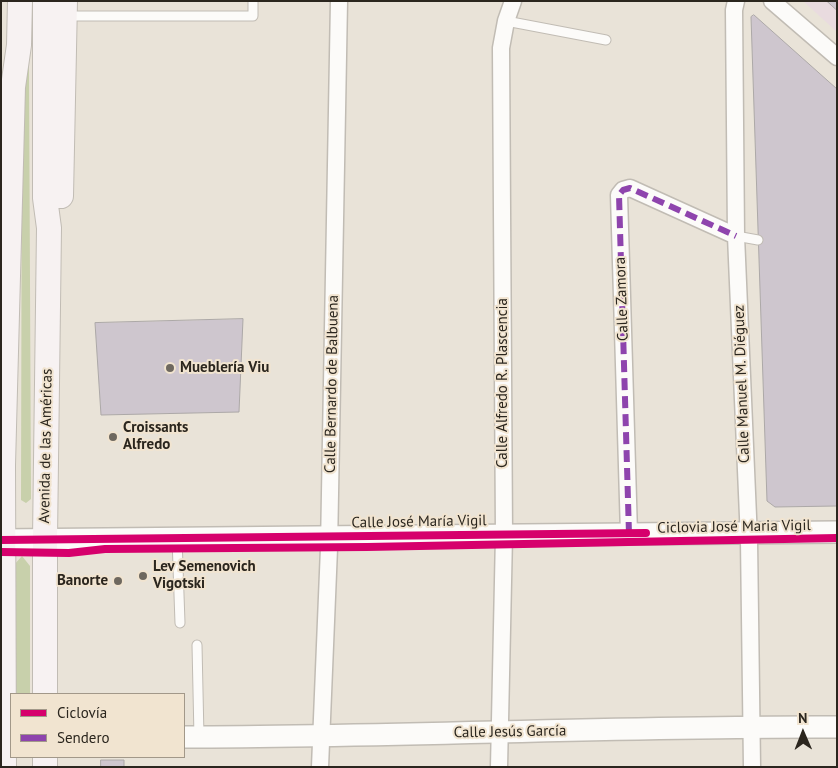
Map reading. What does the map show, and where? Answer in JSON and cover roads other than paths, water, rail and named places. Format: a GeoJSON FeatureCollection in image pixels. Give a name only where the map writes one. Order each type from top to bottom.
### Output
{"type":"FeatureCollection","features":[{"type":"Feature","properties":{"kind":"main road"},"geometry":{"type":"LineString","coordinates":[[4,1],[6,46],[13,87]]}},
{"type":"Feature","properties":{"kind":"main road"},"geometry":{"type":"LineString","coordinates":[[4,767],[1,540],[7,113],[19,45],[20,1]]}},
{"type":"Feature","properties":{"kind":"main road","name":"Avenida de las Américas"},"geometry":{"type":"LineString","coordinates":[[45,1],[46,198],[50,228],[45,540],[45,693]]}},
{"type":"Feature","properties":{"kind":"main road","name":"Avenida de las Américas"},"geometry":{"type":"LineString","coordinates":[[50,228],[61,199],[65,9]]}},
{"type":"Feature","properties":{"kind":"street","name":"Calle Bernardo de Balbuena"},"geometry":{"type":"LineString","coordinates":[[320,767],[329,537],[339,1]]}},
{"type":"Feature","properties":{"kind":"street","name":"Calle Alfredo R. Plascencia"},"geometry":{"type":"LineString","coordinates":[[499,767],[504,535],[501,48],[506,22],[513,1]]}},
{"type":"Feature","properties":{"kind":"street","name":"Calle Manuel M. Diéguez"},"geometry":{"type":"LineString","coordinates":[[736,1],[734,10],[736,236],[748,532],[752,767]]}},
{"type":"Feature","properties":{"kind":"street"},"geometry":{"type":"LineString","coordinates":[[772,1],[837,57]]}},
{"type":"Feature","properties":{"kind":"street","name":"Calle Zamora"},"geometry":{"type":"LineString","coordinates":[[629,534],[619,196],[623,190],[630,188],[736,236]]}},
{"type":"Feature","properties":{"kind":"street","name":"Calle José María Vigil"},"geometry":{"type":"LineString","coordinates":[[1,540],[837,532]]}},
{"type":"Feature","properties":{"kind":"street","name":"Calle Jesús García"},"geometry":{"type":"LineString","coordinates":[[191,737],[837,727]]}},
{"type":"Feature","properties":{"kind":"lane"},"geometry":{"type":"LineString","coordinates":[[65,9],[253,16],[252,1]]}},
{"type":"Feature","properties":{"kind":"lane"},"geometry":{"type":"LineString","coordinates":[[506,22],[606,40]]}},
{"type":"Feature","properties":{"kind":"lane"},"geometry":{"type":"LineString","coordinates":[[736,236],[758,240]]}},
{"type":"Feature","properties":{"kind":"lane"},"geometry":{"type":"LineString","coordinates":[[177,538],[180,623]]}},
{"type":"Feature","properties":{"kind":"lane"},"geometry":{"type":"LineString","coordinates":[[191,737],[197,645]]}},
{"type":"Feature","properties":{"kind":"place","name":"Mueblería Viu"},"geometry":{"type":"Point","coordinates":[170,368]}},
{"type":"Feature","properties":{"kind":"place","name":"Croissants Alfredo"},"geometry":{"type":"Point","coordinates":[113,437]}},
{"type":"Feature","properties":{"kind":"place","name":"Lev Semenovich Vigotski"},"geometry":{"type":"Point","coordinates":[143,576]}},
{"type":"Feature","properties":{"kind":"place","name":"Banorte"},"geometry":{"type":"Point","coordinates":[118,581]}}]}
